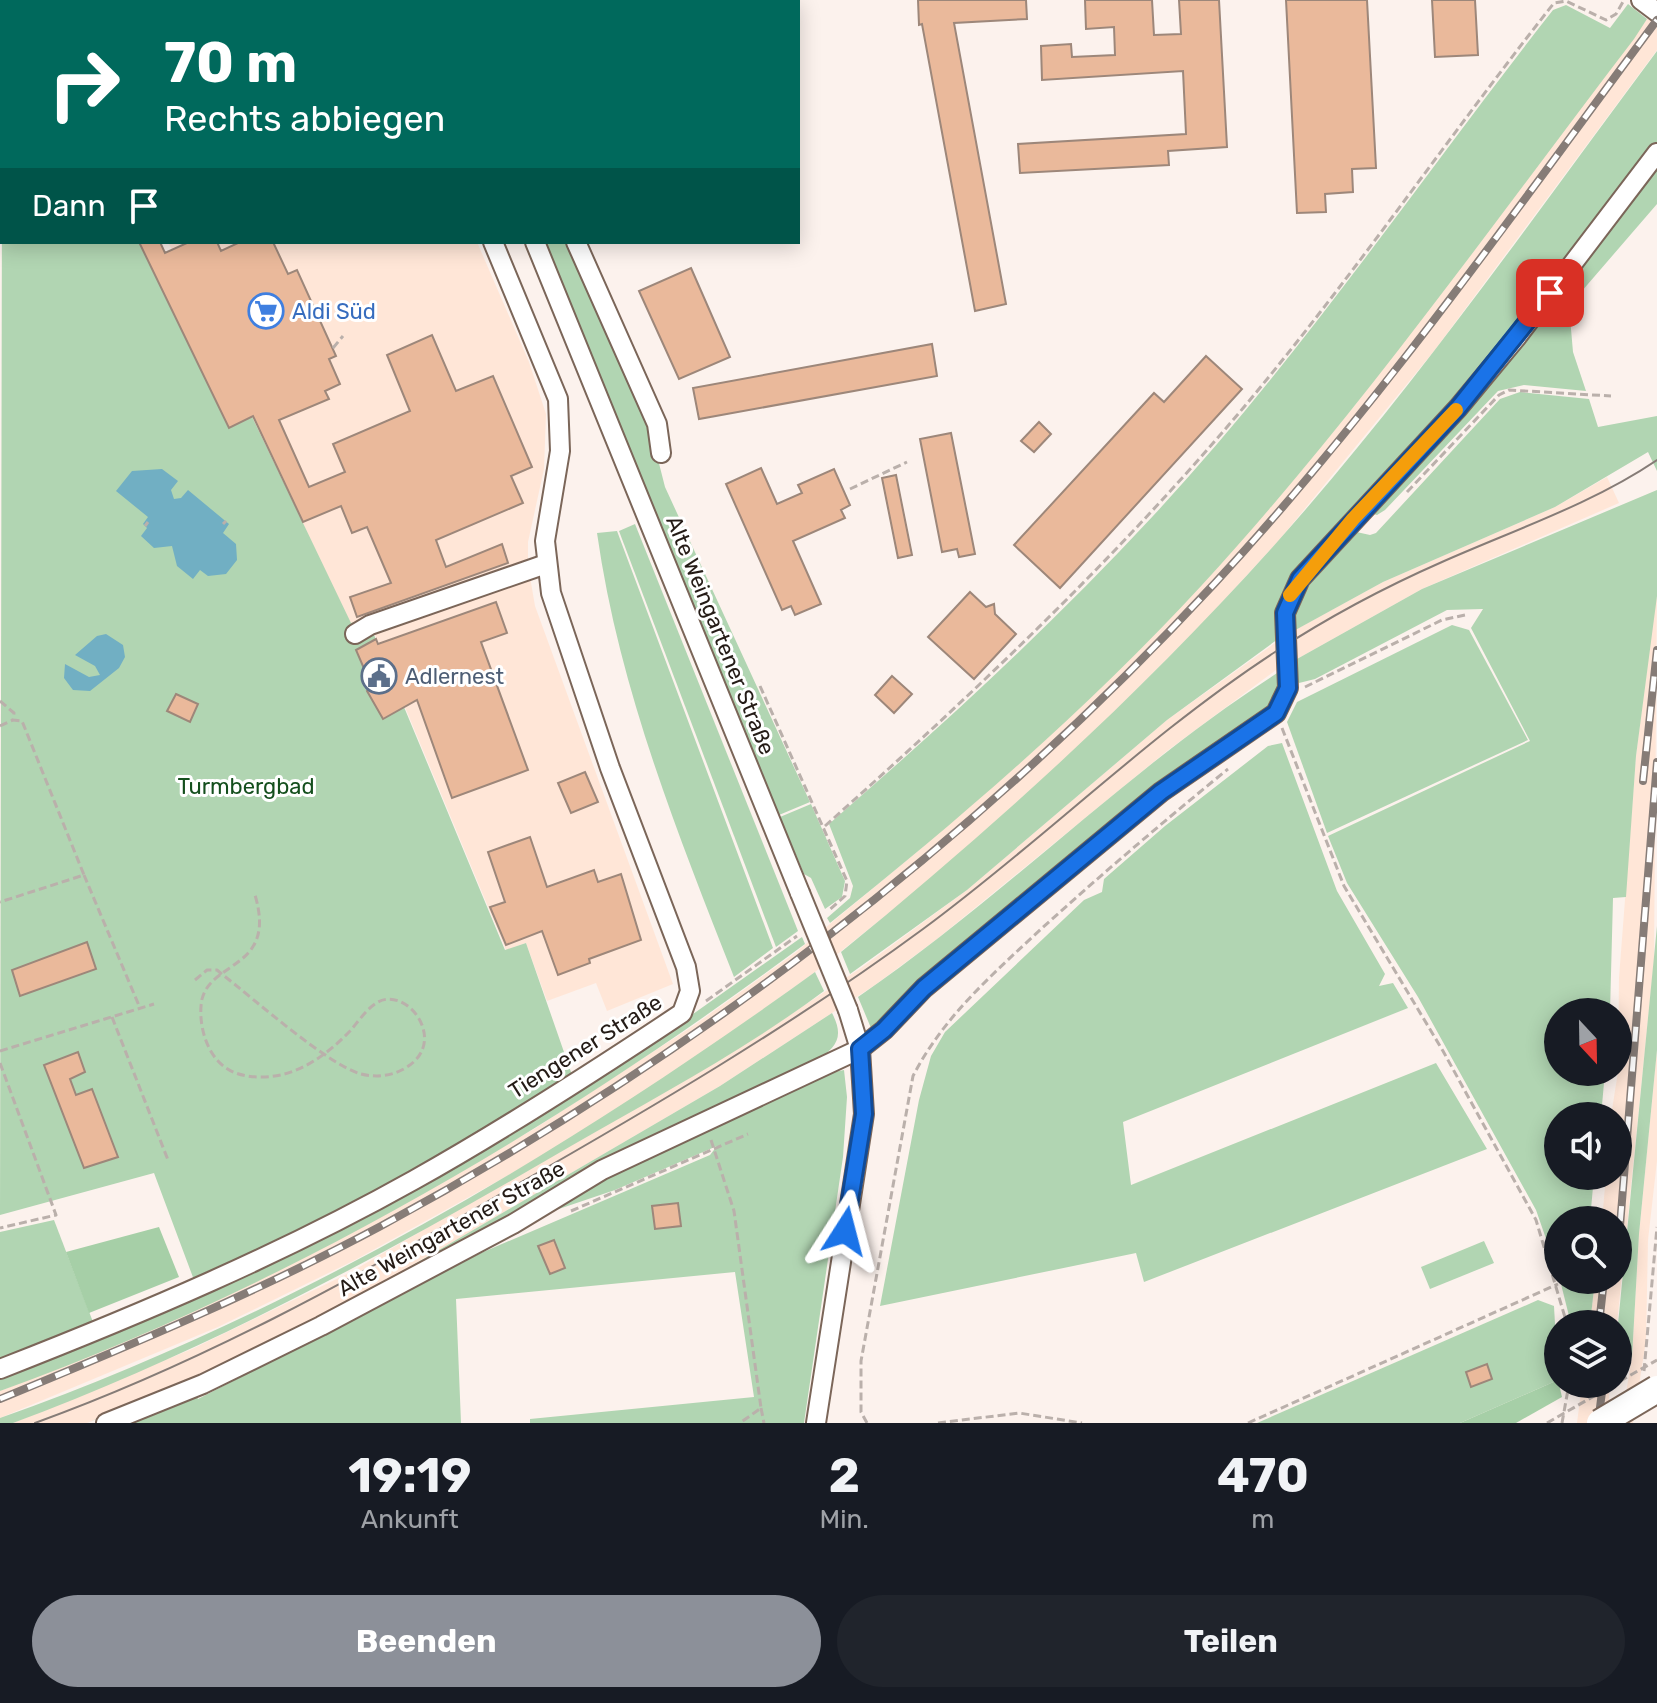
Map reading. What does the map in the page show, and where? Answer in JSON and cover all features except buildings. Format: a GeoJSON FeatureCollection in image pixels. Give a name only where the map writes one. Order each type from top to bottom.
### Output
{"type":"FeatureCollection","features":[{"type":"Feature","properties":{"kind":"highway"},"geometry":{"type":"LineString","coordinates":[[1600,1423],[1650,1384]]}},
{"type":"Feature","properties":{"kind":"highway"},"geometry":{"type":"LineString","coordinates":[[1622,1423],[1657,1403]]}},
{"type":"Feature","properties":{"kind":"street"},"geometry":{"type":"LineString","coordinates":[[1641,0],[1657,12]]}},
{"type":"Feature","properties":{"kind":"street"},"geometry":{"type":"LineString","coordinates":[[860,1049],[884,1030],[924,988],[1161,792],[1279,722],[1288,688],[1285,613],[1300,579],[1467,397],[1657,153]]}},
{"type":"Feature","properties":{"kind":"street","name":"Tiengener Straße"},"geometry":{"type":"LineString","coordinates":[[0,1369],[191,1290],[346,1216],[416,1179],[682,1013],[690,991],[686,967],[610,768],[558,616],[546,564],[549,509],[560,451],[558,399],[545,359],[494,244]]}},
{"type":"Feature","properties":{"kind":"street","name":"Alte Weingartener Straße"},"geometry":{"type":"LineString","coordinates":[[536,244],[848,1010],[860,1049],[864,1114],[816,1423]]}},
{"type":"Feature","properties":{"kind":"street"},"geometry":{"type":"LineString","coordinates":[[577,244],[657,424],[661,453]]}},
{"type":"Feature","properties":{"kind":"street"},"geometry":{"type":"LineString","coordinates":[[355,634],[370,625],[546,564]]}},
{"type":"Feature","properties":{"kind":"street","name":"Alte Weingartener Straße"},"geometry":{"type":"LineString","coordinates":[[106,1423],[203,1384],[309,1332],[513,1224],[602,1170],[860,1049]]}},
{"type":"Feature","properties":{"kind":"path"},"geometry":{"type":"LineString","coordinates":[[825,826],[977,691],[1151,514],[1324,307],[1554,3],[1566,1],[1606,20],[1616,14],[1624,0]]}},
{"type":"Feature","properties":{"kind":"path"},"geometry":{"type":"LineString","coordinates":[[333,348],[343,336]]}},
{"type":"Feature","properties":{"kind":"path"},"geometry":{"type":"LineString","coordinates":[[1403,496],[1499,395],[1509,390],[1611,396]]}},
{"type":"Feature","properties":{"kind":"path"},"geometry":{"type":"LineString","coordinates":[[850,489],[907,462]]}},
{"type":"Feature","properties":{"kind":"path"},"geometry":{"type":"LineString","coordinates":[[1288,688],[1316,684],[1442,620],[1465,615]]}},
{"type":"Feature","properties":{"kind":"path"},"geometry":{"type":"LineString","coordinates":[[0,701],[14,713],[13,720]]}},
{"type":"Feature","properties":{"kind":"path"},"geometry":{"type":"LineString","coordinates":[[0,726],[13,720],[22,721],[140,1008]]}},
{"type":"Feature","properties":{"kind":"path"},"geometry":{"type":"LineString","coordinates":[[1272,737],[1279,722]]}},
{"type":"Feature","properties":{"kind":"path"},"geometry":{"type":"LineString","coordinates":[[1279,722],[1344,886],[1443,1051],[1536,1220],[1544,1243]]}},
{"type":"Feature","properties":{"kind":"path"},"geometry":{"type":"LineString","coordinates":[[867,1423],[861,1412],[861,1361],[913,1076],[931,1041],[972,994],[1051,920],[1156,827],[1230,768]]}},
{"type":"Feature","properties":{"kind":"path"},"geometry":{"type":"LineString","coordinates":[[0,902],[84,875]]}},
{"type":"Feature","properties":{"kind":"path"},"geometry":{"type":"LineString","coordinates":[[195,980],[211,968],[223,975],[325,1054],[353,1071],[370,1076],[389,1075],[417,1059],[425,1048],[425,1032],[419,1019],[403,1003],[379,1001],[325,1054],[292,1072],[275,1077],[244,1076],[221,1065],[210,1051],[201,1019],[204,994],[223,975],[256,940],[260,915],[255,895]]}},
{"type":"Feature","properties":{"kind":"path"},"geometry":{"type":"LineString","coordinates":[[0,1051],[154,1004]]}},
{"type":"Feature","properties":{"kind":"path"},"geometry":{"type":"LineString","coordinates":[[112,1017],[168,1160]]}},
{"type":"Feature","properties":{"kind":"path"},"geometry":{"type":"LineString","coordinates":[[0,1063],[56,1215],[20,1226],[0,1228]]}},
{"type":"Feature","properties":{"kind":"path"},"geometry":{"type":"LineString","coordinates":[[560,1216],[714,1146],[748,1134]]}},
{"type":"Feature","properties":{"kind":"path"},"geometry":{"type":"LineString","coordinates":[[714,1146],[734,1211],[764,1423]]}},
{"type":"Feature","properties":{"kind":"path"},"geometry":{"type":"LineString","coordinates":[[1650,1384],[1657,1227]]}},
{"type":"Feature","properties":{"kind":"path"},"geometry":{"type":"LineString","coordinates":[[1248,1423],[1544,1290]]}},
{"type":"Feature","properties":{"kind":"path"},"geometry":{"type":"LineString","coordinates":[[1547,1423],[1657,1360]]}},
{"type":"Feature","properties":{"kind":"path"},"geometry":{"type":"LineString","coordinates":[[1562,1423],[1566,1398]]}},
{"type":"Feature","properties":{"kind":"path"},"geometry":{"type":"LineString","coordinates":[[740,1423],[761,1408]]}},
{"type":"Feature","properties":{"kind":"path"},"geometry":{"type":"LineString","coordinates":[[938,1423],[1019,1413],[1082,1423]]}},
{"type":"Feature","properties":{"kind":"shaded area"},"geometry":{"type":"Polygon","coordinates":[[[1657,6],[1657,50],[1434,351],[1280,539],[1202,624],[1088,738],[935,876],[815,972],[729,1034],[593,1126],[507,1176],[355,1260],[218,1327],[0,1418],[0,1391],[187,1314],[267,1276],[378,1218],[534,1129],[693,1026],[795,953],[924,846],[1155,634],[1258,521],[1355,405],[1657,6]]]}},
{"type":"Feature","properties":{"kind":"shaded area"},"geometry":{"type":"Polygon","coordinates":[[[169,244],[478,244],[529,362],[546,414],[544,469],[528,542],[528,565],[535,606],[673,984],[607,1011],[596,983],[547,1001],[526,943],[506,950],[368,618],[351,624],[169,244]]]}},
{"type":"Feature","properties":{"kind":"shaded area"},"geometry":{"type":"Polygon","coordinates":[[[1607,477],[1619,503],[1422,589],[1297,659],[1295,630],[1383,582],[1555,507],[1607,477]]]}},
{"type":"Feature","properties":{"kind":"shaded area"},"geometry":{"type":"Polygon","coordinates":[[[1657,584],[1654,961],[1632,1177],[1632,1102],[1613,1102],[1616,1086],[1632,1086],[1632,998],[1619,998],[1619,978],[1636,756],[1657,584]]]}},
{"type":"Feature","properties":{"kind":"shaded area"},"geometry":{"type":"Polygon","coordinates":[[[1275,643],[1276,670],[1167,751],[937,939],[875,985],[720,1086],[372,1289],[217,1367],[87,1423],[13,1423],[192,1349],[349,1273],[756,1037],[861,968],[967,890],[1167,720],[1275,643]]]}},
{"type":"Feature","properties":{"kind":"shaded area"},"geometry":{"type":"Polygon","coordinates":[[[1657,1050],[1657,1161],[1648,1240],[1646,1341],[1633,1423],[1621,1423],[1625,1398],[1632,1398],[1639,1234],[1657,1050]]]}},
{"type":"Feature","properties":{"kind":"shaded area"},"geometry":{"type":"Polygon","coordinates":[[[1605,1190],[1631,1190],[1629,1206],[1603,1206],[1605,1190]]]}},
{"type":"Feature","properties":{"kind":"shaded area"},"geometry":{"type":"Polygon","coordinates":[[[1593,1294],[1620,1294],[1618,1310],[1592,1310],[1593,1294]]]}},
{"type":"Feature","properties":{"kind":"shaded area"},"geometry":{"type":"Polygon","coordinates":[[[1580,1398],[1609,1398],[1607,1423],[1577,1423],[1580,1398]]]}},
{"type":"Feature","properties":{"kind":"green space"},"geometry":{"type":"Polygon","coordinates":[[[1628,4],[1647,19],[1634,39],[1371,386],[1260,520],[1159,631],[1069,719],[927,844],[830,923],[827,918],[850,898],[853,886],[829,824],[1035,636],[1114,557],[1207,456],[1309,331],[1553,10],[1566,5],[1610,28],[1628,4]]]}},
{"type":"Feature","properties":{"kind":"green space"},"geometry":{"type":"Polygon","coordinates":[[[1657,51],[1657,146],[1484,371],[1293,580],[1278,639],[1167,720],[967,890],[850,974],[841,952],[1068,755],[1175,651],[1278,541],[1426,362],[1657,51]]]}},
{"type":"Feature","properties":{"kind":"green space"},"geometry":{"type":"Polygon","coordinates":[[[1657,160],[1657,204],[1569,306],[1573,352],[1586,391],[1524,385],[1498,391],[1385,510],[1377,515],[1370,513],[1657,160]]]}},
{"type":"Feature","properties":{"kind":"green space","name":"Turmbergbad"},"geometry":{"type":"Polygon","coordinates":[[[2,244],[161,244],[165,253],[172,250],[351,623],[367,618],[505,950],[526,943],[572,1075],[393,1183],[194,1280],[154,1173],[0,1215],[2,244]]]}},
{"type":"Feature","properties":{"kind":"green space"},"geometry":{"type":"Polygon","coordinates":[[[542,244],[569,244],[649,424],[665,487],[810,802],[779,815],[542,244]]]}},
{"type":"Feature","properties":{"kind":"green space"},"geometry":{"type":"Polygon","coordinates":[[[1520,392],[1589,399],[1598,427],[1657,416],[1657,471],[1648,452],[1555,507],[1383,582],[1290,633],[1298,592],[1352,531],[1370,535],[1376,533],[1500,399],[1520,392]]]}},
{"type":"Feature","properties":{"kind":"green space"},"geometry":{"type":"Polygon","coordinates":[[[1657,490],[1657,596],[1636,756],[1626,897],[1613,898],[1610,998],[1544,998],[1544,1086],[1604,1086],[1602,1102],[1544,1102],[1544,1190],[1593,1190],[1591,1206],[1544,1206],[1544,1233],[1536,1210],[1418,997],[1347,883],[1328,836],[1530,741],[1471,628],[1483,609],[1447,610],[1315,679],[1299,683],[1295,679],[1297,659],[1422,589],[1657,490]]]}},
{"type":"Feature","properties":{"kind":"green space"},"geometry":{"type":"Polygon","coordinates":[[[635,524],[798,931],[776,947],[619,531],[635,524]]]}},
{"type":"Feature","properties":{"kind":"green space"},"geometry":{"type":"Polygon","coordinates":[[[617,531],[773,948],[734,977],[652,759],[620,647],[597,533],[617,531]]]}},
{"type":"Feature","properties":{"kind":"green space"},"geometry":{"type":"Polygon","coordinates":[[[1452,625],[1469,630],[1528,740],[1327,833],[1287,722],[1297,702],[1452,625]]]}},
{"type":"Feature","properties":{"kind":"green space"},"geometry":{"type":"Polygon","coordinates":[[[1282,670],[1278,700],[871,1028],[858,997],[966,917],[1174,747],[1282,670]]]}},
{"type":"Feature","properties":{"kind":"green space"},"geometry":{"type":"Polygon","coordinates":[[[1282,743],[1337,891],[1385,974],[1379,986],[1393,983],[1408,1008],[1123,1122],[1131,1185],[1436,1063],[1487,1149],[1144,1282],[1136,1253],[880,1306],[919,1100],[931,1056],[945,1032],[1084,900],[1102,892],[1104,879],[1165,826],[1268,746],[1282,743]]]}},
{"type":"Feature","properties":{"kind":"green space"},"geometry":{"type":"Polygon","coordinates":[[[811,804],[845,881],[842,897],[825,909],[811,878],[804,874],[780,817],[811,804]]]}},
{"type":"Feature","properties":{"kind":"green space"},"geometry":{"type":"Polygon","coordinates":[[[1657,926],[1657,1050],[1639,1234],[1632,1357],[1632,1310],[1619,1310],[1621,1294],[1632,1294],[1632,1206],[1630,1206],[1657,926]]]}},
{"type":"Feature","properties":{"kind":"green space"},"geometry":{"type":"Polygon","coordinates":[[[802,937],[805,944],[712,1011],[616,1076],[419,1197],[213,1303],[0,1391],[0,1377],[37,1363],[561,1101],[628,1060],[802,937]]]}},
{"type":"Feature","properties":{"kind":"green space"},"geometry":{"type":"Polygon","coordinates":[[[815,972],[824,991],[732,1053],[367,1261],[158,1364],[13,1423],[0,1423],[0,1418],[216,1330],[424,1224],[623,1103],[815,972]]]}},
{"type":"Feature","properties":{"kind":"green space"},"geometry":{"type":"Polygon","coordinates":[[[832,1013],[838,1036],[828,1052],[815,1062],[260,1352],[87,1423],[217,1367],[372,1289],[720,1086],[832,1013]]]}},
{"type":"Feature","properties":{"kind":"green space"},"geometry":{"type":"Polygon","coordinates":[[[844,1070],[847,1097],[843,1157],[804,1423],[530,1423],[530,1419],[754,1397],[735,1272],[456,1299],[461,1423],[117,1423],[195,1392],[198,1399],[481,1253],[710,1155],[717,1146],[615,1190],[544,1214],[608,1177],[816,1076],[844,1070]]]}},
{"type":"Feature","properties":{"kind":"green space"},"geometry":{"type":"Polygon","coordinates":[[[54,1220],[93,1322],[0,1360],[0,1232],[54,1220]]]}},
{"type":"Feature","properties":{"kind":"green space"},"geometry":{"type":"Polygon","coordinates":[[[159,1227],[179,1277],[89,1313],[66,1252],[159,1227]]]}},
{"type":"Feature","properties":{"kind":"green space"},"geometry":{"type":"Polygon","coordinates":[[[1484,1241],[1494,1263],[1430,1289],[1421,1267],[1484,1241]]]}},
{"type":"Feature","properties":{"kind":"green space"},"geometry":{"type":"Polygon","coordinates":[[[1564,1294],[1593,1294],[1592,1310],[1568,1310],[1564,1294]]]}},
{"type":"Feature","properties":{"kind":"green space"},"geometry":{"type":"Polygon","coordinates":[[[1538,1300],[1554,1306],[1554,1310],[1544,1310],[1544,1386],[1460,1423],[1257,1423],[1538,1300]]]}},
{"type":"Feature","properties":{"kind":"green space"},"geometry":{"type":"Polygon","coordinates":[[[1544,1386],[1544,1398],[1560,1398],[1516,1423],[1460,1423],[1544,1386]]]}},
{"type":"Feature","properties":{"kind":"water"},"geometry":{"type":"Polygon","coordinates":[[[162,469],[178,481],[171,490],[174,499],[181,498],[188,490],[229,524],[223,533],[236,544],[237,560],[226,574],[208,576],[200,570],[193,579],[177,566],[172,546],[154,548],[141,536],[147,528],[143,524],[148,517],[116,491],[132,471],[162,469]]]}},
{"type":"Feature","properties":{"kind":"water"},"geometry":{"type":"Polygon","coordinates":[[[106,634],[123,645],[125,657],[119,668],[90,691],[73,690],[64,678],[65,664],[89,677],[100,675],[95,666],[75,655],[97,636],[106,634]]]}},
{"type":"Feature","properties":{"kind":"tram line"},"geometry":{"type":"LineString","coordinates":[[35,1423],[156,1374],[274,1318],[447,1224],[665,1099],[822,1000],[923,929],[1184,717],[1275,652],[1378,592],[1552,516],[1606,490],[1657,460]]}},
{"type":"Feature","properties":{"kind":"railway"},"geometry":{"type":"LineString","coordinates":[[0,1399],[288,1273],[381,1226],[496,1161],[609,1091],[718,1017],[825,939],[928,856],[1027,769],[1123,678],[1275,516],[1444,308],[1657,20]]}},
{"type":"Feature","properties":{"kind":"railway"},"geometry":{"type":"LineString","coordinates":[[1643,781],[1657,650]]}},
{"type":"Feature","properties":{"kind":"railway"},"geometry":{"type":"LineString","coordinates":[[1622,1206],[1657,762]]}},
{"type":"Feature","properties":{"kind":"railway"},"geometry":{"type":"LineString","coordinates":[[1601,1310],[1602,1294]]}},
{"type":"Feature","properties":{"kind":"railway"},"geometry":{"type":"LineString","coordinates":[[1598,1423],[1601,1398]]}},
{"type":"Feature","properties":{"kind":"slow traffic"},"geometry":{"type":"LineString","coordinates":[[1290,595],[1300,579],[1353,519],[1456,410]]}},
{"type":"Feature","properties":{"kind":"place","name":"Aldi Süd"},"geometry":{"type":"Point","coordinates":[266,311]}},
{"type":"Feature","properties":{"kind":"place","name":"Adlernest"},"geometry":{"type":"Point","coordinates":[379,676]}},
{"type":"Feature","properties":{"kind":"route"},"geometry":{"type":"LineString","coordinates":[[845,1231],[864,1114],[860,1049],[884,1030],[924,988],[1161,792],[1276,713],[1288,688],[1285,613],[1300,579],[1458,408],[1550,293]]}}]}
